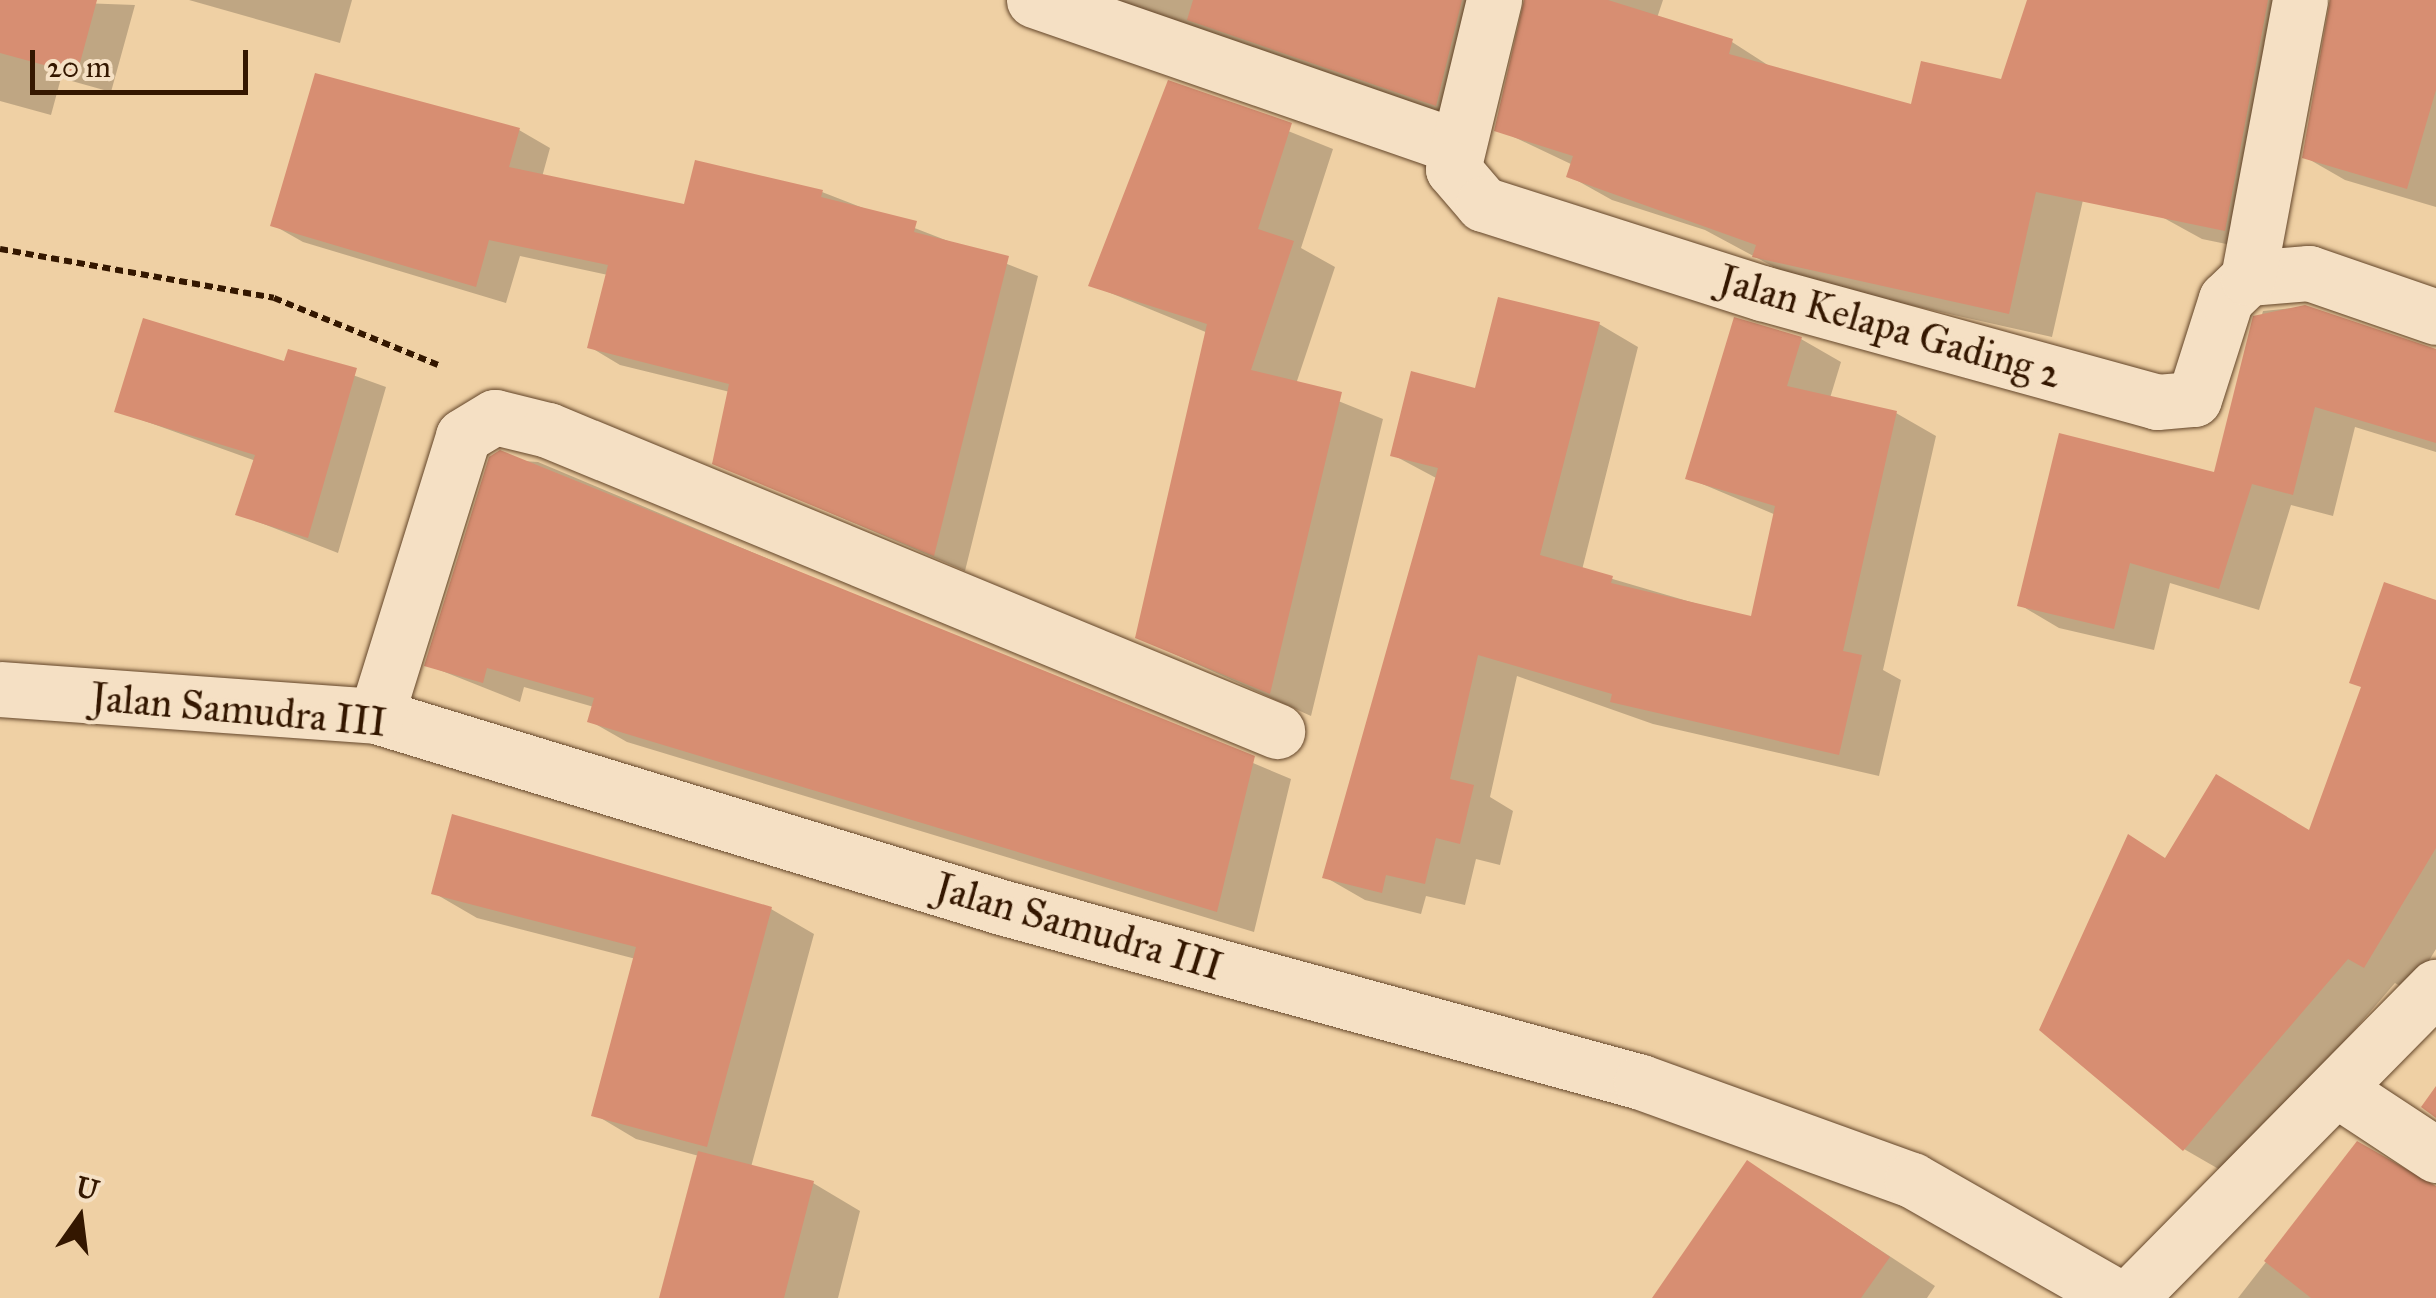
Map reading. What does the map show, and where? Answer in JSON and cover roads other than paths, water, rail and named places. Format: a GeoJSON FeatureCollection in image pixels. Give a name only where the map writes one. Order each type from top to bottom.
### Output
{"type":"FeatureCollection","features":[{"type":"Feature","properties":{"kind":"street"},"geometry":{"type":"LineString","coordinates":[[1034,0],[1455,146]]}},
{"type":"Feature","properties":{"kind":"street","name":"Jalan Kelapa Gading 2"},"geometry":{"type":"LineString","coordinates":[[1494,0],[1455,146],[1460,188],[1482,204],[1762,293],[2157,402],[2194,398],[2226,299],[2248,278]]}},
{"type":"Feature","properties":{"kind":"street"},"geometry":{"type":"LineString","coordinates":[[2300,0],[2248,278],[2309,273],[2436,316]]}},
{"type":"Feature","properties":{"kind":"street"},"geometry":{"type":"LineString","coordinates":[[376,716],[464,436],[496,417],[548,430],[1276,731]]}},
{"type":"Feature","properties":{"kind":"street","name":"Jalan Samudra III"},"geometry":{"type":"LineString","coordinates":[[0,689],[376,716],[1000,907],[1641,1082],[1912,1180],[2120,1298]]}},
{"type":"Feature","properties":{"kind":"street"},"geometry":{"type":"LineString","coordinates":[[2129,1298],[2436,987]]}},
{"type":"Feature","properties":{"kind":"street"},"geometry":{"type":"LineString","coordinates":[[2336,1089],[2436,1155]]}}]}
